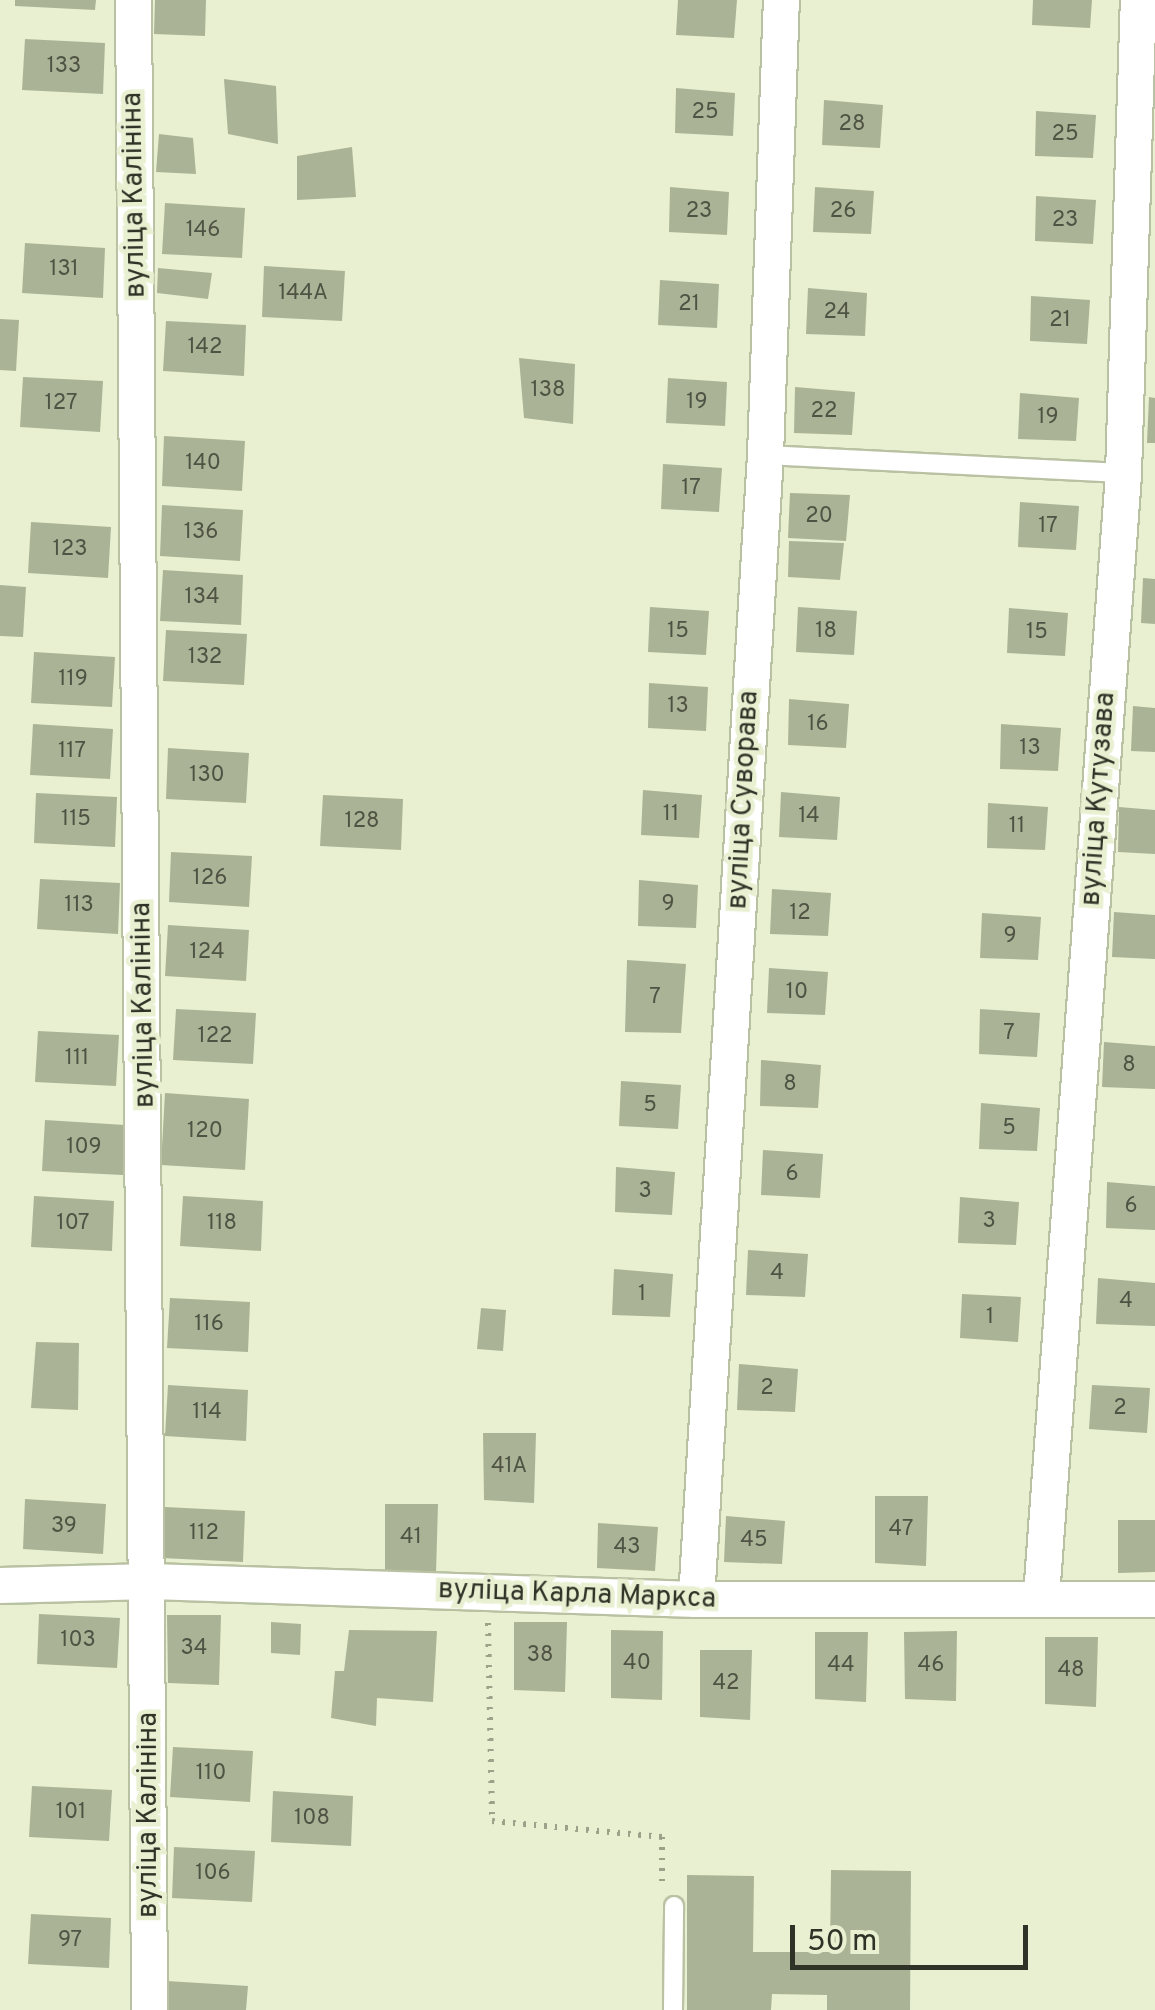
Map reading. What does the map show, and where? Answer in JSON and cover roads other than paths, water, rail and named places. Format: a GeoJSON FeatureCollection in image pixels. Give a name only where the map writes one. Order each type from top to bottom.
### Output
{"type":"FeatureCollection","features":[{"type":"Feature","properties":{"kind":"street","name":"вуліца Калініна"},"geometry":{"type":"LineString","coordinates":[[133,0],[150,1581],[149,2010]]}},
{"type":"Feature","properties":{"kind":"street","name":"вуліца Суворава"},"geometry":{"type":"LineString","coordinates":[[696,1600],[766,454],[781,0]]}},
{"type":"Feature","properties":{"kind":"street","name":"вуліца Кутузава"},"geometry":{"type":"LineString","coordinates":[[1041,1596],[1123,472],[1138,0]]}},
{"type":"Feature","properties":{"kind":"street","name":"вуліца Карла Маркса"},"geometry":{"type":"LineString","coordinates":[[0,1585],[150,1581],[696,1600],[1041,1596],[1155,1599]]}},
{"type":"Feature","properties":{"kind":"lane"},"geometry":{"type":"LineString","coordinates":[[766,454],[1123,472]]}},
{"type":"Feature","properties":{"kind":"lane"},"geometry":{"type":"LineString","coordinates":[[668,1900],[673,2010]]}}]}
